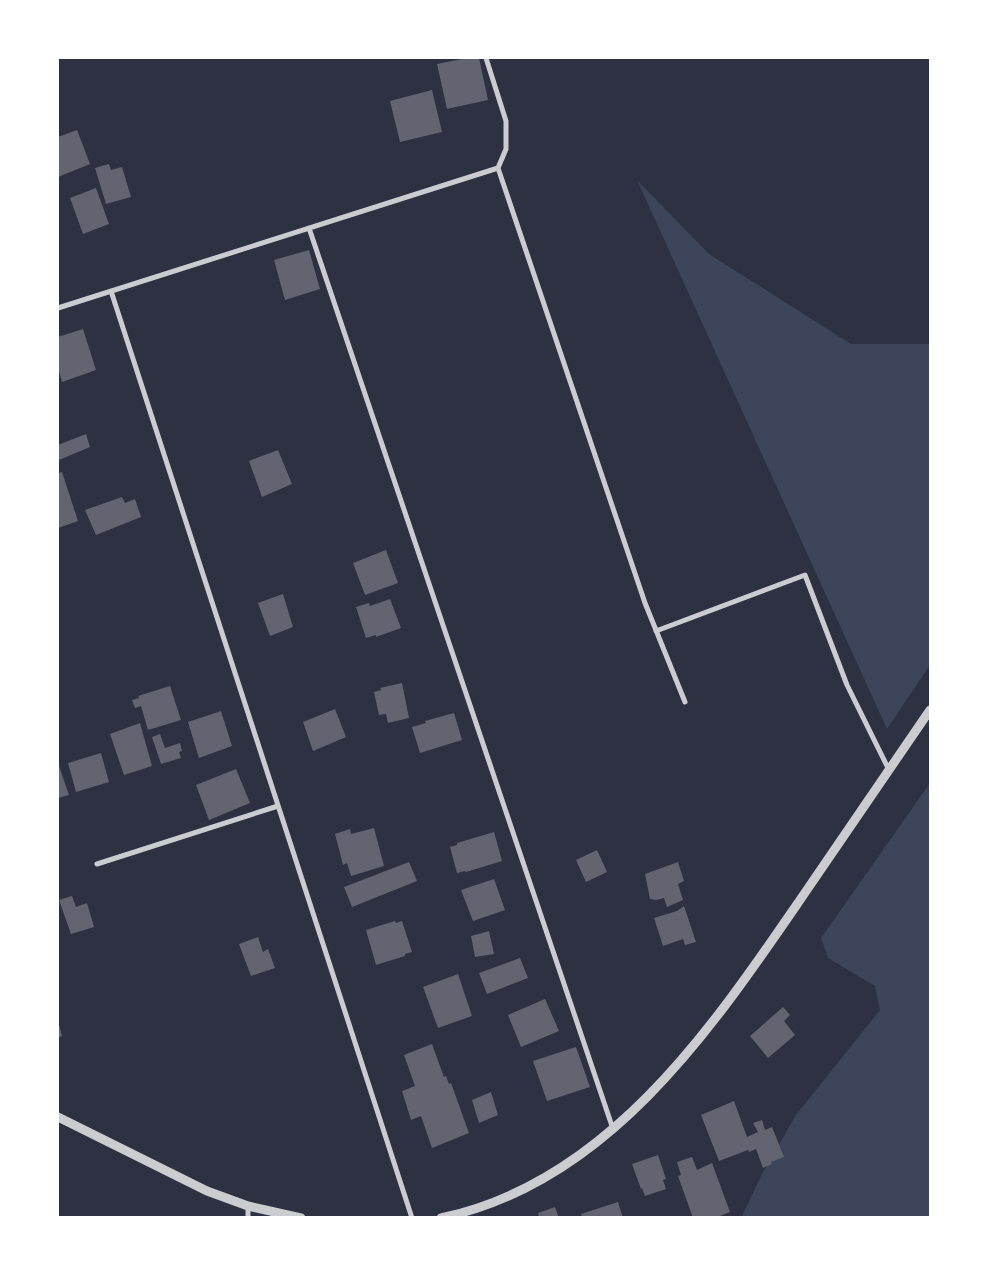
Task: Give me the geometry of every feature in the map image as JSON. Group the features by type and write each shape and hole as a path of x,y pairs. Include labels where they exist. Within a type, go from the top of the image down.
{"street":[{"path":"486,58 506,121 506,149 498,168 644,603 685,702"},
{"path":"58,308 498,168"},
{"path":"310,228 613,1129"},
{"path":"111,291 412,1218"},
{"path":"656,631 805,576 847,685 889,770"},
{"path":"441,1218 463,1213 515,1193 567,1164 613,1129 676,1066 740,987 930,710"},
{"path":"97,864 278,806"},
{"path":"58,1117 207,1192 248,1206 301,1218"},
{"path":"248,1206 248,1218"}],"shaded area":[{"path":"637,180 709,254 851,344 930,344 930,665 887,729"},
{"path":"930,783 930,1217 741,1218 762,1174 796,1115 880,1010 875,986 828,958 821,938"}],"building":[{"path":"467,58 479,58 488,100 447,109 437,64"},
{"path":"432,90 442,132 400,142 390,101"},
{"path":"77,130 90,164 58,177 58,137"},
{"path":"109,164 111,170 122,167 131,197 106,204 95,168"},
{"path":"96,188 109,224 83,234 70,198"},
{"path":"309,250 320,289 285,300 274,260"},
{"path":"83,329 96,370 62,382 58,368 58,337"},
{"path":"86,434 90,447 59,460 58,445"},
{"path":"278,450 292,484 262,497 249,461"},
{"path":"62,472 78,521 58,528 58,473"},
{"path":"122,497 125,503 135,499 141,517 96,535 85,510"},
{"path":"386,550 398,583 365,595 353,563"},
{"path":"283,594 293,627 270,636 258,603"},
{"path":"390,599 401,628 376,637 376,635 366,638 356,607 369,603 370,606"},
{"path":"402,683 409,718 388,723 386,714 379,715 374,692 381,690 380,688"},
{"path":"170,686 181,720 148,730 141,706 135,708 132,700 139,698 138,696"},
{"path":"335,709 346,737 313,751 303,722"},
{"path":"221,711 232,746 199,758 188,722"},
{"path":"454,713 462,740 420,753 412,727 426,723 425,721"},
{"path":"140,723 152,766 124,775 110,734"},
{"path":"160,734 165,748 180,743 182,751 179,752 181,758 161,764 152,737"},
{"path":"101,753 109,782 76,792 68,763"},
{"path":"58,763 69,795 58,798"},
{"path":"236,769 250,803 209,820 196,785"},
{"path":"374,828 384,866 351,876 347,863 343,865 335,834 350,829 351,834"},
{"path":"494,832 502,861 457,873 450,847 457,845 457,843"},
{"path":"597,850 607,872 586,882 576,860"},
{"path":"409,862 417,881 352,907 344,887"},
{"path":"678,862 684,881 678,884 683,900 667,907 664,898 650,899 645,874"},
{"path":"494,879 505,910 473,921 461,890"},
{"path":"72,896 76,907 87,903 94,927 71,934 59,900"},
{"path":"684,906 696,942 685,945 683,939 663,946 654,918 677,911"},
{"path":"395,921 396,923 402,921 412,952 376,965 366,930"},
{"path":"489,931 494,954 475,957 471,936"},
{"path":"258,937 263,952 268,949 275,968 251,976 239,944"},
{"path":"520,958 528,978 487,994 479,973"},
{"path":"458,974 472,1016 438,1028 423,987"},
{"path":"545,999 559,1031 521,1047 508,1015"},
{"path":"783,1007 790,1015 784,1021 795,1035 768,1058 750,1036"},
{"path":"58,1021 62,1036 58,1038"},
{"path":"432,1044 444,1077 446,1076 449,1084 451,1083 469,1133 432,1148 421,1116 411,1120 402,1091 415,1086 404,1055"},
{"path":"576,1047 590,1087 547,1101 533,1061"},
{"path":"491,1092 498,1115 479,1123 472,1100"},
{"path":"734,1101 747,1137 758,1132 753,1123 762,1120 765,1130 772,1127 784,1157 771,1162 772,1164 763,1168 756,1149 749,1152 748,1150 719,1161 701,1115"},
{"path":"658,1155 666,1179 663,1180 666,1189 645,1196 632,1164"},
{"path":"692,1157 697,1170 712,1163 730,1212 715,1218 693,1218 678,1176 681,1175 677,1162"},
{"path":"618,1202 623,1218 583,1218 581,1214"},
{"path":"555,1207 559,1218 539,1218 538,1213"}]}
